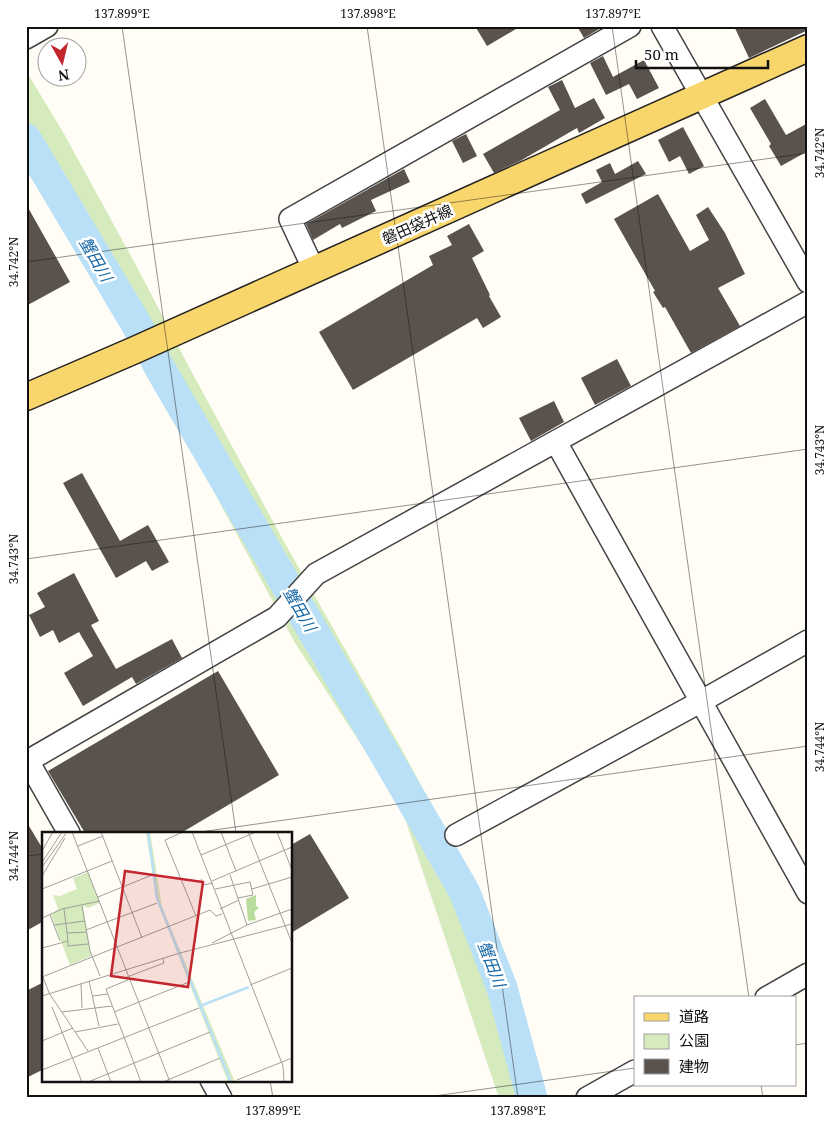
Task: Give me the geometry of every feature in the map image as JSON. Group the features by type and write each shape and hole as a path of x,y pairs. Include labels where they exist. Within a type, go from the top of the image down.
{"main road":[{"name":"磐田袋井線","path":"26,397 135,350 808,48"}],"street":[{"path":"26,38 47,26"},
{"path":"314,270 290,219 630,26"},
{"path":"662,26 808,282"},
{"path":"69,832 27,762 277,617 316,574 808,302"},
{"path":"556,442 808,893"},
{"path":"456,835 808,641"},
{"path":"770,996 808,974"},
{"path":"587,1098 634,1072"},
{"path":"212,1082 221,1098"}],"green space":[{"path":"26,71 63,132 282,538 401,748 458,854 489,917 543,1098 499,1098 400,804 295,643 96,272 26,161"}],"building":[{"path":"475,26 521,26 487,46"},
{"path":"577,26 604,26 584,38"},
{"path":"734,26 808,26 808,30 749,58"},
{"path":"603,56 613,77 644,60 659,88 637,99 629,84 606,95 590,63"},
{"path":"562,80 575,108 594,98 605,118 579,133 577,128 520,161 494,173 483,154 560,110 548,87"},
{"path":"765,99 786,135 808,123 808,151 781,166 769,146 771,144 750,108"},
{"path":"683,127 704,166 689,174 680,156 669,162 658,140"},
{"path":"466,134 477,156 463,163 452,141"},
{"path":"638,161 646,174 586,204 581,194 602,182 596,170 610,163 615,174"},
{"path":"404,169 410,182 371,200 376,211 342,228 340,224 313,240 306,224"},
{"path":"658,194 690,251 709,240 696,215 708,207 725,233 745,274 718,288 740,326 691,353 665,307 663,308 653,292 655,291 614,219"},
{"path":"26,204 70,282 26,306"},
{"path":"469,224 484,251 472,258 489,296 501,317 483,328 477,318 353,390 319,332 433,265 429,256 452,245 447,236"},
{"path":"617,359 631,386 595,405 581,378"},
{"path":"554,401 564,422 531,441 519,418"},
{"path":"82,473 120,541 148,525 169,562 152,571 146,561 116,578 63,483"},
{"path":"74,573 99,621 91,625 116,669 172,639 182,658 136,684 132,677 83,706 64,673 93,656 79,632 59,643 53,630 40,637 29,615 45,607 37,593"},
{"path":"218,671 279,775 183,832 84,832 48,771"},
{"path":"26,821 42,848 42,922 26,931"},
{"path":"310,834 349,898 292,932 292,844"},
{"path":"42,983 42,1070 26,1078 26,991"}],"waterway":[{"name":"蟹田川","path":"26,139 135,322 162,372 465,893 502,988 532,1098"}]}
